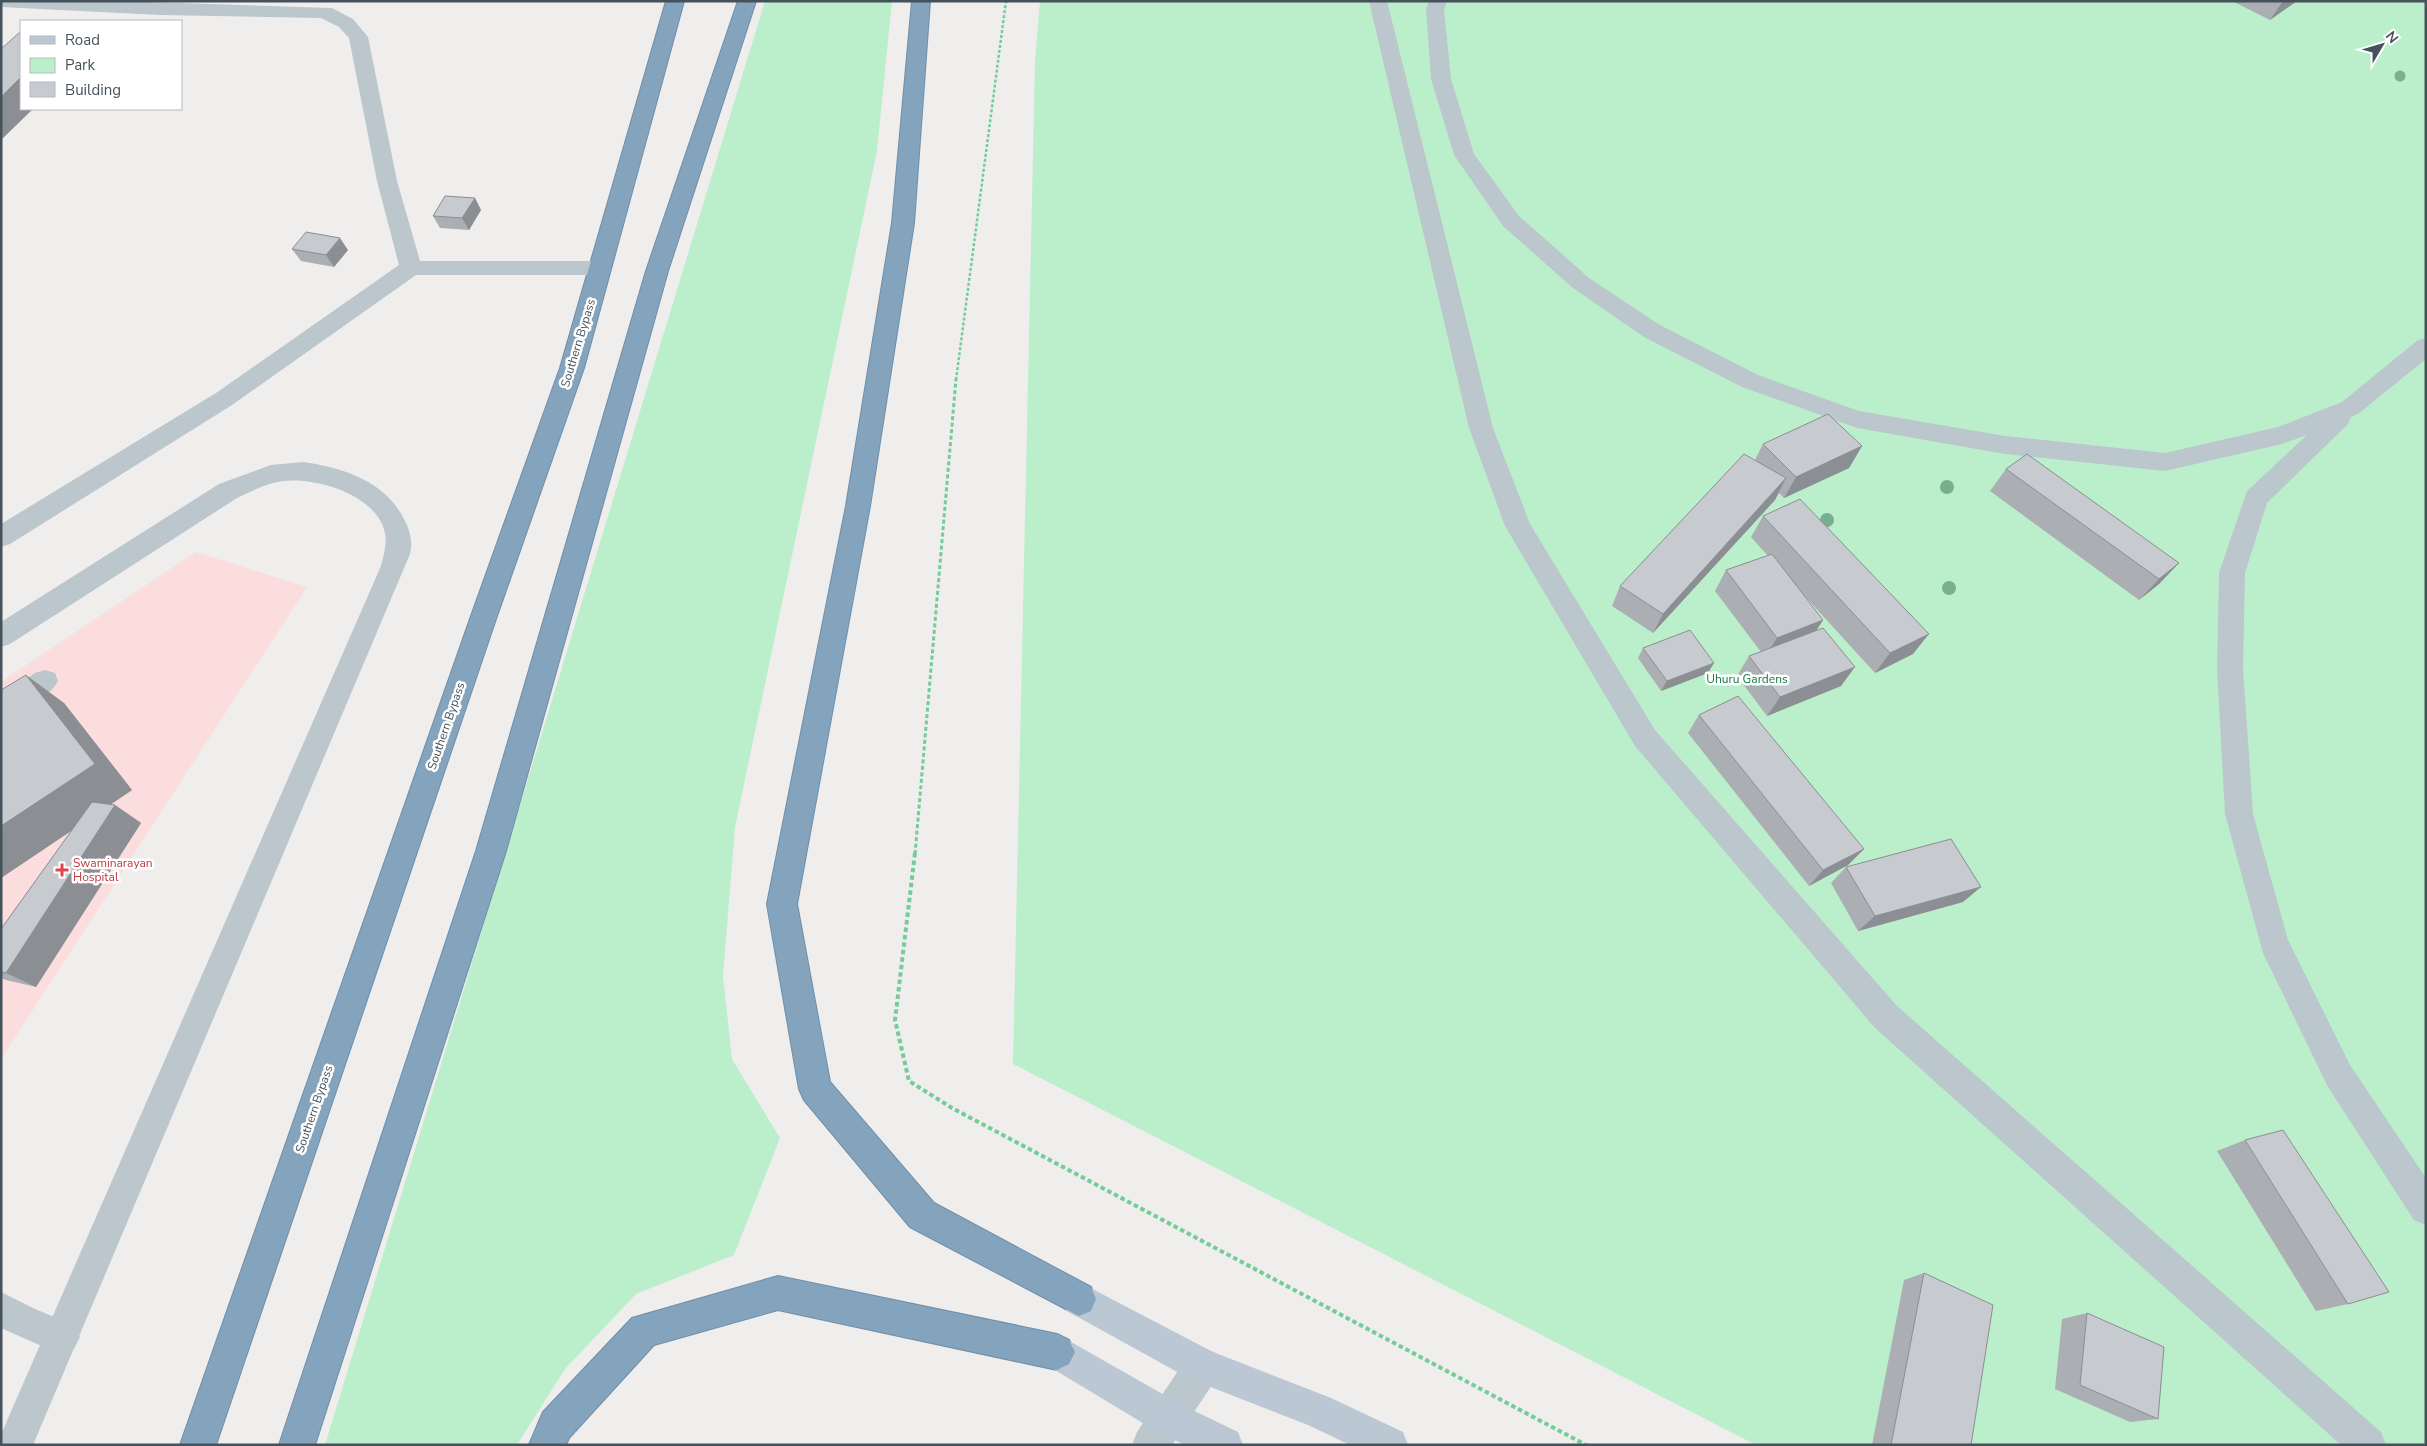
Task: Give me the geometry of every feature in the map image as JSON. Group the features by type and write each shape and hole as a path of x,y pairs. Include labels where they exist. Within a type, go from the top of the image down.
{"highway":[{"name":"Southern Bypass","path":"198,1445 484,616 572,368 675,1"},
{"path":"297,1445 491,851 657,271 747,1"},
{"path":"921,1 903,223 858,506 782,904 815,1088 922,1215 1079,1298"},
{"path":"546,1445 556,1425 644,1330 778,1293 1058,1352"}],"street":[{"path":"1,1 161,9 325,12 346,23 358,37 387,181 411,268"},
{"path":"1378,1 1481,428 1518,526 1645,738 1886,1017 2368,1445"},
{"path":"1438,1 1435,9 1441,79 1464,155 1511,221 1581,282 1652,331 1750,381 1856,419 2005,445 2164,462 2282,435 2350,408"},
{"path":"1,537 224,399 411,268 600,268"},
{"path":"2426,346 2350,408 2256,498 2232,573 2230,669 2239,814 2274,943 2339,1076 2426,1208"},
{"path":"1,636 228,491 264,475 286,471 310,471 342,478 361,488 380,502 388,511 397,528 399,548 394,566 15,1445"},
{"path":"1,711 45,681"},
{"path":"1079,1298 1203,1366 1318,1411 1390,1445"},
{"path":"1,1309 24,1322 62,1337"},
{"path":"1058,1352 1159,1431 1225,1445"},
{"path":"1159,1431 1203,1366"}],"path":[{"path":"1006,1 954,393 914,867 894,1020 908,1081 961,1113 1586,1445"}],"shaded area":[{"name":"Swaminarayan Hospital","path":"196,552 307,587 1,1059 1,682"}],"green space":[{"path":"765,1 892,1 877,151 735,827 723,976 732,1059 780,1138 734,1255 636,1294 565,1369 517,1445 325,1445"},
{"name":"Uhuru Gardens","path":"1040,1 2426,1 2426,1445 1756,1445 1013,1064 1035,62"}],"building":[{"path":"20,32 20,78 1,97 1,49"},
{"path":"445,196 475,198 462,218 433,216"},
{"path":"306,232 340,238 326,255 292,249"},
{"path":"1828,414 1862,446 1796,477 1763,444"},
{"path":"1744,454 1786,478 1663,614 1620,586"},
{"path":"2027,454 2179,563 2159,579 2006,469"},
{"path":"1800,499 1929,634 1890,653 1763,516"},
{"path":"1772,554 1823,620 1777,638 1726,570"},
{"path":"1823,628 1855,667 1780,697 1749,656"},
{"path":"1690,630 1714,663 1667,681 1643,648"},
{"path":"26,675 95,764 1,826 1,690"},
{"path":"1738,696 1864,849 1823,870 1699,715"},
{"path":"92,802 115,805 6,973 1,972 1,929"},
{"path":"1951,839 1981,887 1875,916 1846,867"},
{"path":"2283,1130 2389,1292 2348,1304 2245,1140"},
{"path":"1924,1273 1993,1305 1971,1445 1891,1445"},
{"path":"2087,1313 2164,1347 2158,1419 2080,1385"}],"place":[{"name":"Swaminarayan Hospital","path":"62,870"}]}
